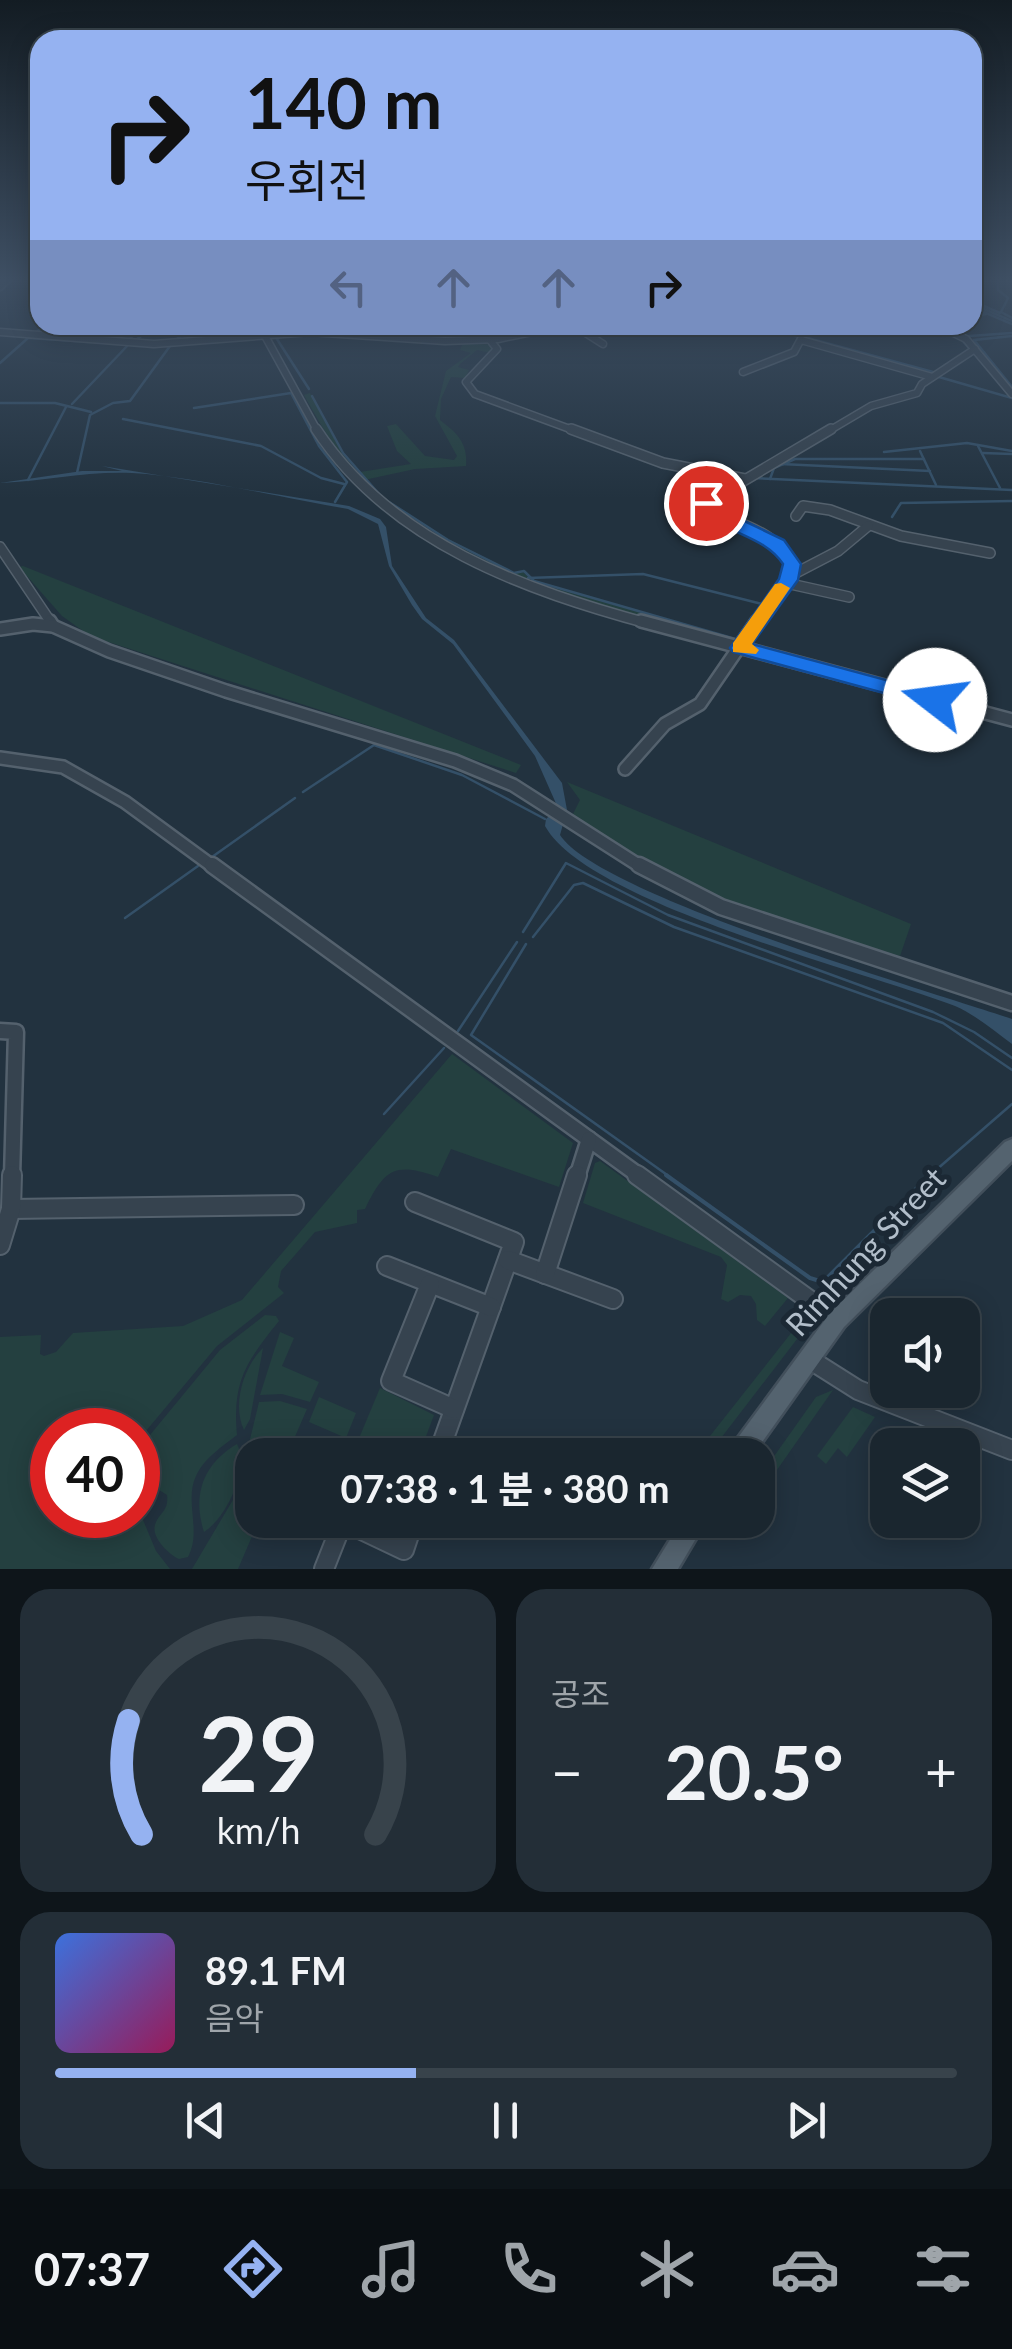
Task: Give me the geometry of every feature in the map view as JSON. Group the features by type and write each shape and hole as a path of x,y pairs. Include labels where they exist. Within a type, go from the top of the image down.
{"main road":[{"name":"Rimhung Street","path":"752,1438 837,1320 1012,1148"},
{"path":"664,1569 684,1538"}],"street":[{"path":"275,352 344,468 404,521 468,560 523,585 593,608 1012,720"},
{"path":"494,352 466,382 475,394 663,463 745,479"},
{"path":"743,372 793,352"},
{"path":"847,352 932,377"},
{"path":"788,579 790,558 778,544 706,508 711,499 872,406 918,393 932,377 971,352"},
{"path":"977,352 1012,394"},
{"path":"796,516 803,506 833,509 868,526 990,553"},
{"path":"625,770 665,724 700,704 788,579 838,551 868,526"},
{"path":"0,548 53,626"},
{"path":"788,579 849,597"},
{"path":"0,629 32,624 53,626 226,692 455,761 512,785 658,877 721,907 1012,1003"},
{"path":"0,758 63,767 88,778 837,1320"},
{"path":"0,1031 16,1032 10,1209 0,1245"},
{"path":"545,1274 590,1139"},
{"path":"415,1202 514,1242 444,1438"},
{"path":"10,1209 294,1205"},
{"path":"508,1260 612,1300"},
{"path":"386,1266 490,1307"},
{"path":"430,1284 390,1381 454,1409"},
{"path":"809,1360 858,1390 1012,1450"},
{"path":"324,1569 336,1538"},
{"path":"379,1538 404,1550 408,1538"}],"green space":[{"path":"474,352 458,367 469,370 465,378 451,377 441,399 440,420 460,439 466,466 415,469 364,480 434,533 514,573 523,572 533,582 740,641 738,645 594,606 500,572 456,551 414,525 364,483 335,448 304,395 310,393 342,453 363,479 360,472 411,464 397,451 387,426 396,424 425,456 454,460 457,456 435,416 446,371"},
{"path":"19,567 521,765 516,773 90,636 62,616"},
{"path":"567,782 911,924 900,956 730,904 660,871 572,816 580,800"},
{"path":"452,1054 573,1143 559,1187 451,1149 438,1177 411,1170 393,1172 379,1185 365,1209 357,1210 357,1223 315,1232 281,1271 278,1287 284,1293 217,1346 160,1414 160,1408 30,1408 30,1538 151,1538 170,1569 0,1569 0,1337 41,1335 40,1354 44,1356 56,1352 73,1333 183,1326 242,1300"},
{"path":"600,1161 788,1298 765,1326 757,1320 751,1296 740,1295 728,1302 721,1299 727,1265 721,1257 583,1203 595,1163"},
{"path":"810,1309 807,1326 721,1438 708,1438"},
{"path":"265,1315 276,1316 279,1321 250,1361 239,1386 237,1435 209,1458 196,1476 192,1547 188,1557 179,1559 158,1538 160,1516 167,1505 167,1495 160,1491 160,1423 220,1350"},
{"path":"280,1332 294,1338 282,1366 319,1382 310,1402 282,1394 260,1395"},
{"path":"263,1348 250,1419 244,1430 239,1398 250,1365"},
{"path":"380,1388 434,1415 425,1438 359,1438"},
{"path":"833,1390 775,1474 775,1455 816,1397"},
{"path":"319,1397 356,1413 346,1438 309,1422"},
{"path":"280,1401 307,1409 294,1438 250,1438 259,1402"},
{"path":"853,1407 875,1417 847,1457 838,1448 826,1464 817,1456"},
{"path":"235,1445 235,1489 228,1505 204,1532 200,1493 208,1471"},
{"path":"235,1496 235,1538 251,1538 238,1569 192,1569"}],"water":[{"path":"102,466 165,476 99,473 0,483 82,471 122,471"},
{"path":"239,488 349,506 380,519 386,527 392,566 426,618 454,640 562,783 567,810 560,835 587,859 698,912 1012,1019 1012,1044 955,1006 670,908 615,882 571,855 545,826 546,819 558,808 535,756 453,644 422,619 412,605 389,566 378,524 348,509"}],"waterway":[{"path":"0,363 12,352"},
{"path":"72,404 121,352"},
{"path":"77,473 90,415 113,403 130,401 165,352"},
{"path":"285,352 309,389"},
{"path":"860,352 933,372"},
{"path":"984,352 1012,387"},
{"path":"975,354 1008,394"},
{"path":"939,377 1012,398"},
{"path":"194,408 291,393 319,446 347,482 335,502"},
{"path":"312,396 343,453 379,494"},
{"path":"0,403 55,403 91,412"},
{"path":"28,480 66,407"},
{"path":"123,419 261,446 321,478 344,484"},
{"path":"884,452 967,443 1012,451"},
{"path":"978,446 1000,488"},
{"path":"920,451 924,459"},
{"path":"983,453 1012,454"},
{"path":"783,464 795,459 924,459"},
{"path":"924,459 929,471"},
{"path":"770,479 774,468 783,464"},
{"path":"783,464 929,471"},
{"path":"929,471 936,485"},
{"path":"753,478 770,479"},
{"path":"770,479 1012,490"},
{"path":"892,517 901,503 1012,501"},
{"path":"389,502 448,540 514,573 524,571 531,578"},
{"path":"531,578 643,574 762,604"},
{"path":"531,578 739,640"},
{"path":"303,792 374,745 462,775 545,819"},
{"path":"212,857 295,798"},
{"path":"523,932 566,863 668,915 933,1012 974,1032 1012,1058"},
{"path":"125,918 198,866"},
{"path":"533,937 574,885 583,883 674,927 943,1023 1012,1070"},
{"path":"458,1031 517,942"},
{"path":"526,944 471,1035 670,1177"},
{"path":"384,1114 444,1048"},
{"path":"928,1177 1012,1104"},
{"path":"666,1175 810,1278 823,1282 928,1177"}],"slow traffic":[{"path":"749,650 740,648 781,588"}],"route":[{"path":"706,503 710,511 770,538 785,550 792,564 788,580 740,648 935,700"}]}
